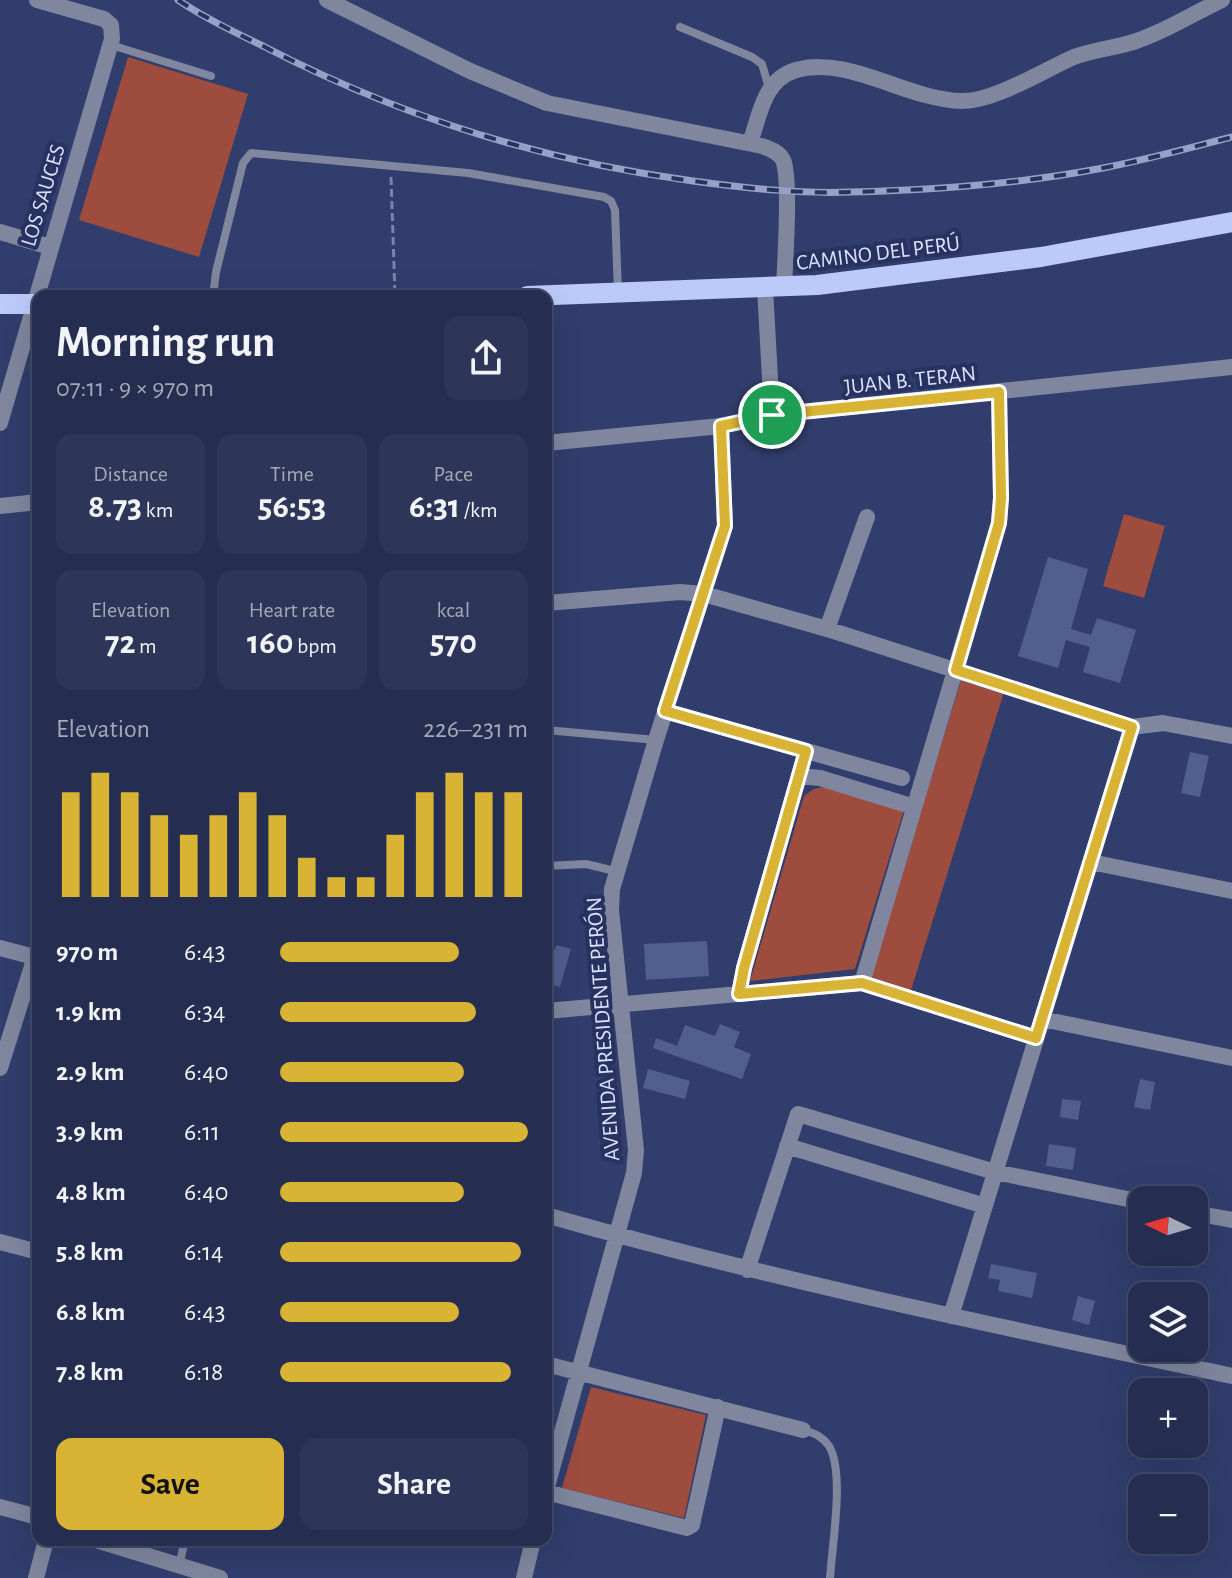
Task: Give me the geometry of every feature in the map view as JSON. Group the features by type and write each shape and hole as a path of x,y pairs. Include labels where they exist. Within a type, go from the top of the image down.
{"main road":[{"name":"CAMINO DEL PERÚ","path":"552,295 775,288 1041,257 1232,222"},
{"path":"0,304 32,304"}],"street":[{"name":"LOS SAUCES","path":"37,0 104,19 111,25 110,45 39,290"},
{"path":"327,0 470,71 547,103 750,143 774,151 783,159 786,190 775,288 772,415"},
{"path":"750,143 769,88 785,74 818,65 935,99 980,100 1079,55 1136,42 1222,0"},
{"path":"0,232 50,247"},
{"name":"LOS SAUCES","path":"0,423 32,317"},
{"name":"JUAN B. TERAN","path":"552,442 721,426 772,415 1232,367"},
{"path":"862,983 999,523 999,392"},
{"name":"AVENIDA PRESIDENTE PERÓN","path":"552,1468 634,1173 636,1150 611,910 615,871 725,526 721,426"},
{"path":"0,506 32,503"},
{"path":"827,629 867,517"},
{"path":"552,603 680,592 704,594 827,629 1132,727 1163,723 1231,733"},
{"path":"665,711 902,778"},
{"path":"951,1316 1132,727"},
{"path":"739,994 806,751"},
{"path":"799,776 820,778 914,807"},
{"path":"1091,862 1232,891"},
{"path":"0,948 32,957"},
{"path":"0,1068 32,970"},
{"path":"552,1011 862,983 1036,1038"},
{"path":"1042,1019 1232,1058"},
{"path":"747,1270 798,1114 995,1172 1128,1199"},
{"path":"787,1146 985,1206"},
{"path":"1208,1216 1232,1220"},
{"path":"552,1217 747,1270 1232,1376"},
{"path":"0,1242 32,1250"},
{"path":"552,1366 803,1430"},
{"path":"552,1493 687,1528 692,1525 718,1407"},
{"path":"0,1507 32,1515"},
{"path":"36,1578 44,1546"},
{"path":"114,1546 220,1578"},
{"path":"524,1578 532,1546"}],"lane":[{"path":"680,27 752,57 762,64 769,88"},
{"path":"110,45 211,76"},
{"path":"214,290 243,163 251,153 468,173 604,197 611,201 615,210 618,294"},
{"path":"552,731 656,740"},
{"path":"552,866 586,864 615,871"},
{"path":"803,1430 819,1435 828,1444 836,1474 830,1578"},
{"path":"179,1567 184,1546"}],"path":[{"path":"390,166 395,290"}],"shaded area":[{"path":"128,57 248,94 199,257 79,220"},
{"path":"1124,514 1165,526 1144,598 1103,586"},
{"path":"961,680 1004,692 911,990 871,977"},
{"path":"824,787 904,810 855,969 750,981 804,796"},
{"path":"591,1387 706,1415 684,1518 562,1488"}],"building":[{"path":"1048,557 1088,569 1071,629 1091,635 1097,618 1136,630 1120,683 1083,672 1090,647 1066,640 1058,668 1018,656"},
{"path":"1190,752 1209,756 1200,797 1181,793"},
{"path":"707,941 709,976 646,980 644,944"},
{"path":"556,945 571,949 560,987 552,985 552,949 555,950"},
{"path":"720,1024 740,1032 734,1047 751,1054 742,1079 653,1048 656,1038 677,1046 685,1025 715,1036"},
{"path":"648,1069 690,1081 685,1099 643,1088"},
{"path":"1140,1079 1155,1082 1150,1110 1134,1107"},
{"path":"1062,1099 1081,1101 1078,1120 1060,1117"},
{"path":"1049,1144 1076,1148 1073,1170 1046,1166"},
{"path":"991,1264 1037,1273 1032,1298 998,1291 1000,1280 988,1278"},
{"path":"1078,1296 1095,1301 1089,1325 1072,1320"}],"railway":[{"path":"178,0 314,71 419,114 527,148 637,172 713,184 830,192 977,185 1103,168 1232,137"}],"route":[{"path":"999,392 999,523 956,670 1132,727 1036,1038 862,983 739,994 806,751 665,711 725,526 721,426 772,415 999,392"}]}
